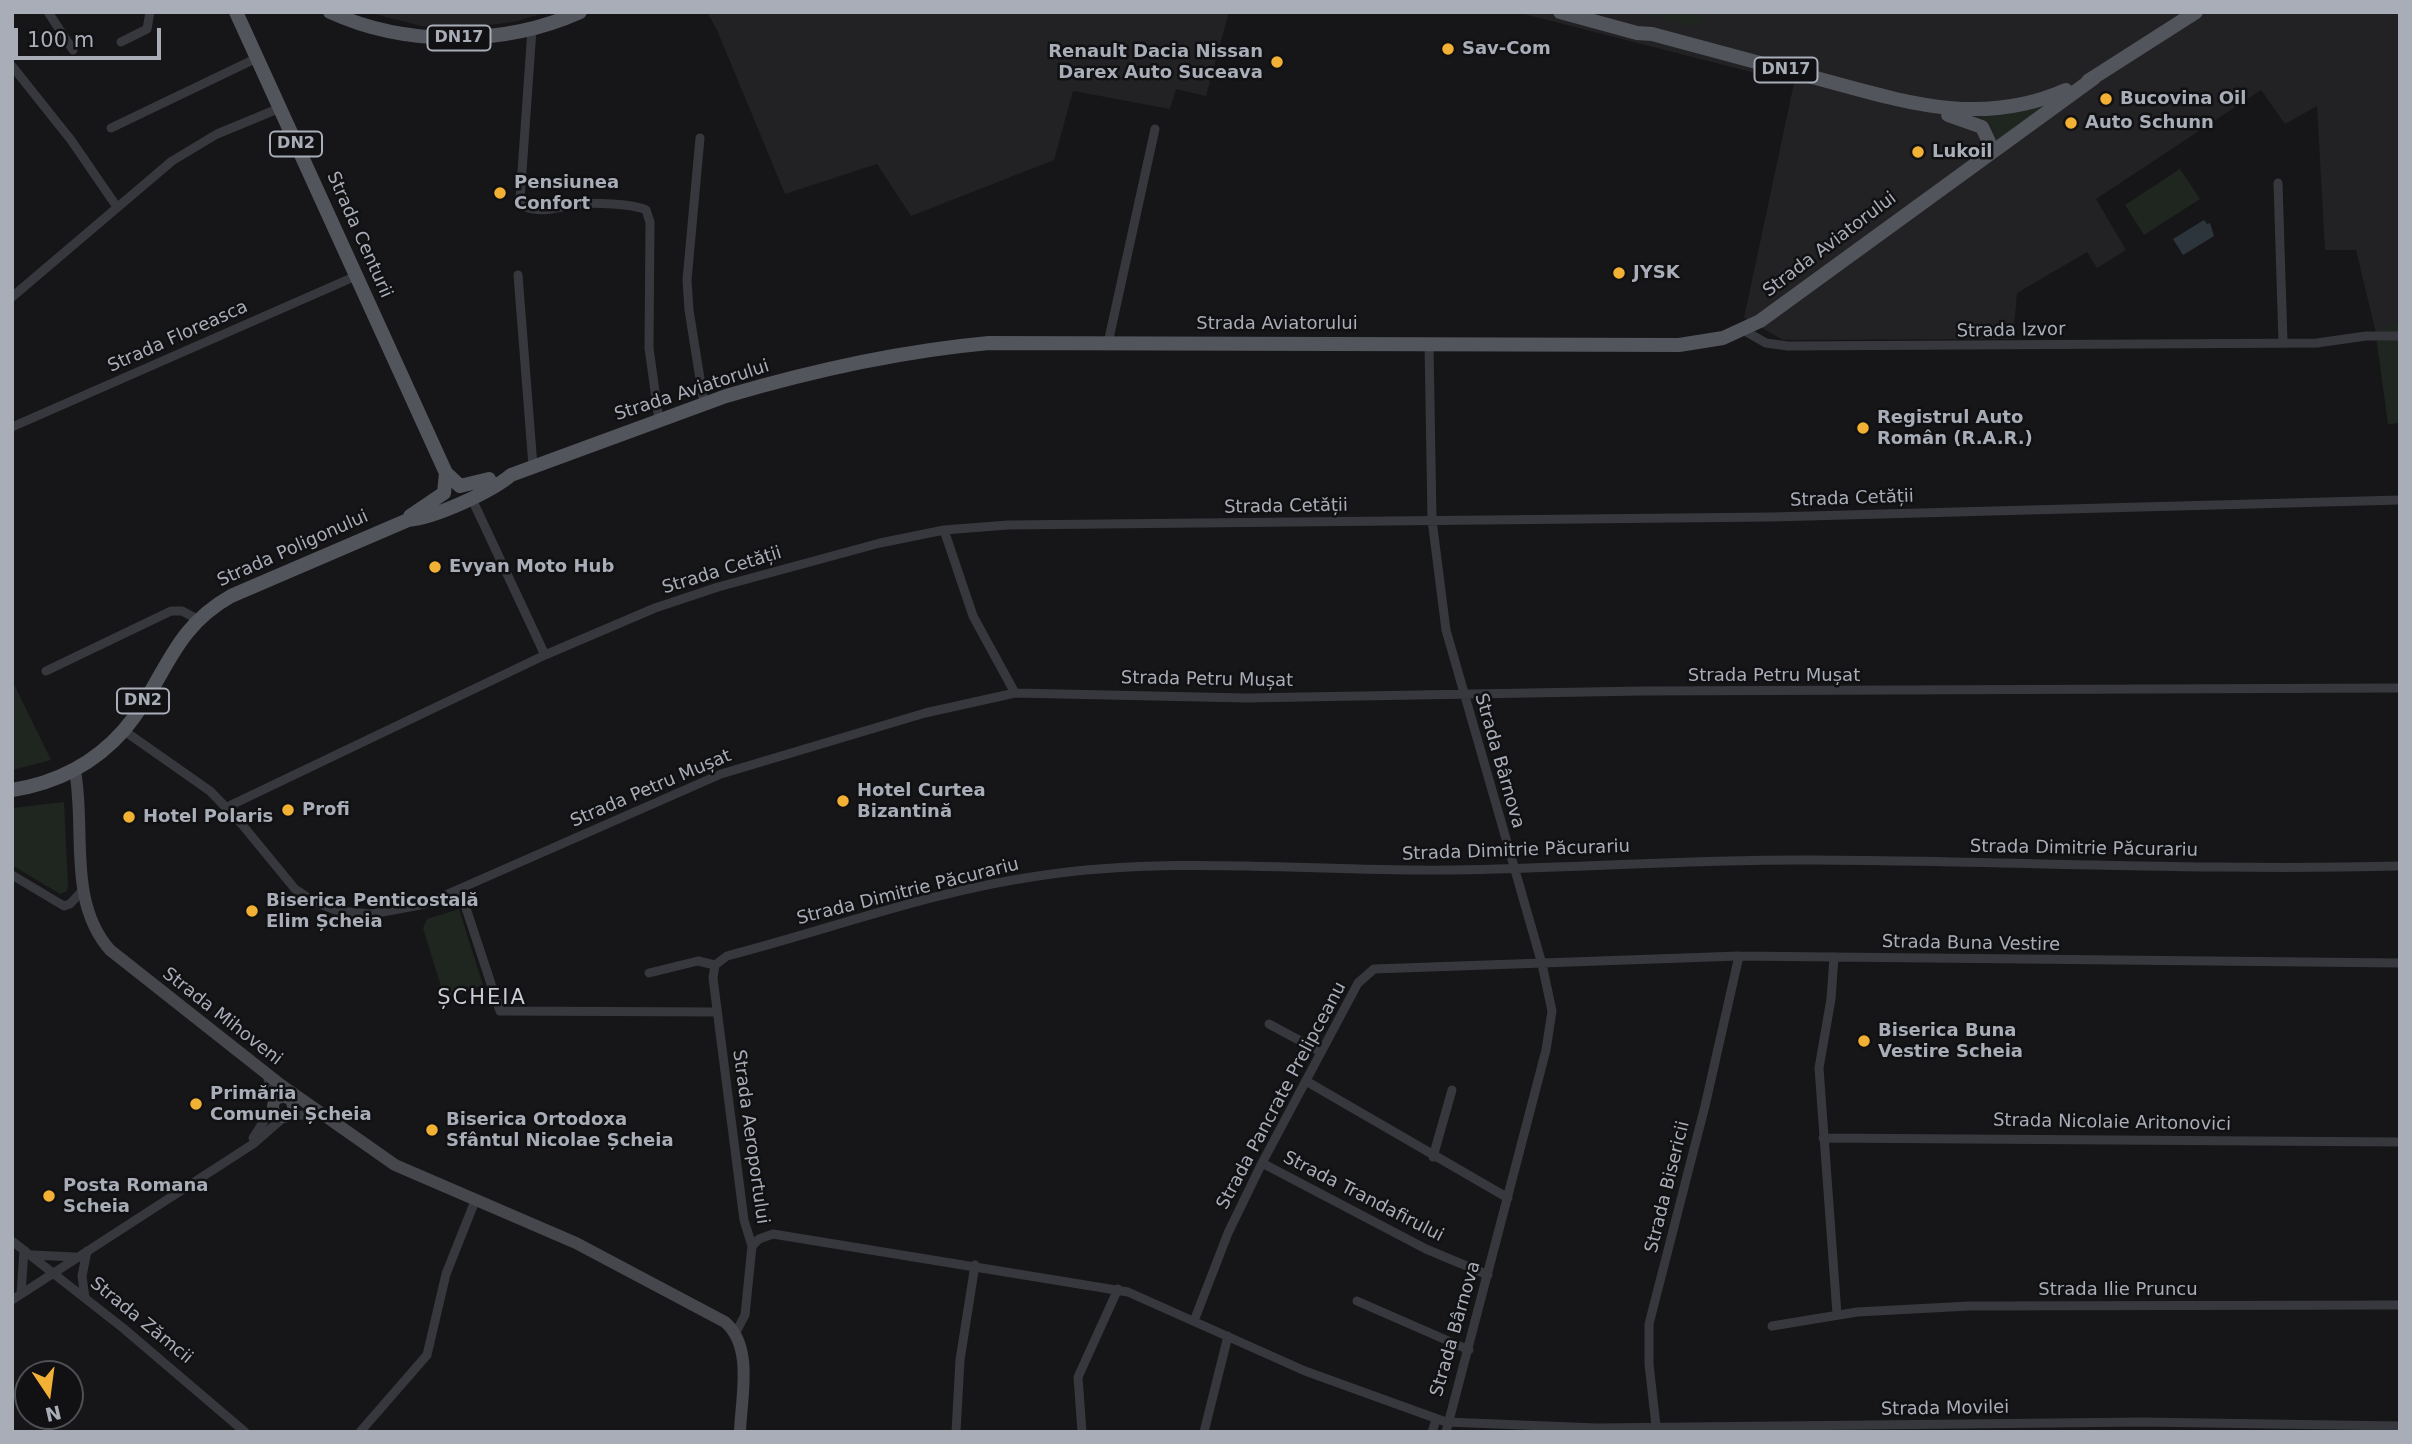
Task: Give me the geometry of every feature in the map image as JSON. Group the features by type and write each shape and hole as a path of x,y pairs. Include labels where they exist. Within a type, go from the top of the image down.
{"main road":[{"name":"Strada Centurii","path":"236,12 446,473"},
{"name":"DN17","path":"330,12 367,26 421,35 471,38 532,29 580,12"},
{"name":"DN17","path":"350,12 386,29"},
{"name":"DN17","path":"1560,12 1920,106 1983,110 2011,108 2050,97 2094,78 2196,12"},
{"name":"DN17","path":"1593,12 1636,24 1652,34"},
{"name":"Strada Aviatorului","path":"408,520 420,519 471,497 533,466 704,404 760,386 938,348 1018,342 1679,345 1723,338 1743,330 1788,301 2094,78"},
{"path":"1920,106 1982,127 1989,142 1984,157"},
{"path":"446,473 455,483 466,487 499,475 511,475"},
{"name":"DN2","path":"408,520 413,512 444,494 446,473"},
{"name":"Strada Poligonului","path":"75,771 124,730 167,659 197,619 218,603 247,588 408,520"},
{"name":"DN2","path":"12,790 47,783 75,771"},
{"name":"Strada Mihoveni","path":"75,771 83,890 89,917 110,950 267,1074 283,1100 320,1114 395,1165 615,1262 717,1316 736,1332"},
{"path":"283,1100 293,1109 286,1117 275,1114 283,1100"},
{"path":"736,1332 743,1361 740,1432"}],"street":[{"path":"48,12 73,50"},
{"path":"121,42 148,29 150,12"},
{"path":"532,29 520,200 523,206 530,209 558,211 579,204 646,209 650,222 649,348 659,419"},
{"path":"111,128 257,58"},
{"path":"12,66 71,140 117,207"},
{"path":"12,296 184,152 217,134 280,107"},
{"path":"1108,343 1154,129"},
{"path":"700,138 687,280 704,404"},
{"path":"2278,183 2283,342"},
{"path":"518,275 533,466"},
{"name":"Strada Floreasca","path":"12,427 356,276"},
{"name":"Strada Izvor","path":"1743,330 1766,342 1788,346 2333,342 2366,336 2400,336"},
{"name":"Strada Bârnova","path":"1429,343 1432,520 1446,630 1542,964 1552,1026 1469,1350 1446,1427"},
{"path":"471,497 545,655"},
{"name":"Strada Cetății","path":"227,807 545,655 655,608 718,587 880,543 944,530 1008,525 1771,517 2400,500"},
{"path":"944,530 973,616 1015,693"},
{"path":"46,671 171,611 182,611 197,619"},
{"name":"Strada Petru Mușat","path":"124,730 210,791 227,807 295,889 314,902 338,911 372,914 425,904 460,890 663,797 721,774 925,713 1015,693 1247,698 1464,693 2400,688"},
{"name":"Strada Dimitrie Păcurariu","path":"649,973 698,961 715,965 727,956 887,911 1041,875 1196,867 1389,870 1803,860 2298,869 2400,866"},
{"path":"12,875 64,906 70,904 83,890"},
{"path":"460,890 499,1011 717,1012"},
{"name":"Strada Buna Vestire","path":"1542,964 1739,956 2400,963"},
{"name":"Strada Bisericii","path":"1656,1426 1649,1364 1649,1324 1705,1106 1739,956"},
{"path":"1834,957 1831,999 1819,1058 1837,1314"},
{"name":"Strada Pancrate Prelipceanu","path":"1194,1321 1228,1233 1262,1163 1358,983 1374,969 1542,964"},
{"name":"Strada Aeroportului","path":"715,965 713,978 744,1220 752,1246"},
{"path":"1269,1024 1321,1052"},
{"path":"245,1147 283,1100 267,1074"},
{"path":"1306,1081 1433,1157 1508,1198"},
{"path":"1433,1157 1452,1090"},
{"path":"17,1297 245,1147 286,1117 320,1114"},
{"name":"Strada Nicolaie Aritonovici","path":"1823,1138 2400,1142"},
{"name":"Strada Trandafirului","path":"1262,1163 1426,1249 1488,1275"},
{"path":"360,1432 427,1355 446,1274 475,1201"},
{"name":"Strada Aeroportului","path":"752,1246 759,1238 773,1234 1118,1289 1305,1371 1436,1420 1446,1427 1488,1428"},
{"name":"Strada Zămcii","path":"12,1241 85,1298 245,1432"},
{"path":"736,1332 746,1315 752,1246"},
{"path":"85,1298 82,1276 88,1251"},
{"path":"17,1297 26,1252 57,1258 77,1257"},
{"path":"956,1432 960,1360 975,1265"},
{"path":"1082,1432 1078,1377 1118,1289"},
{"path":"1357,1301 1469,1350"},
{"name":"Strada Ilie Pruncu","path":"1772,1326 1837,1314 1969,1306 2400,1305"},
{"path":"1203,1432 1228,1336"},
{"path":"1432,1432 1436,1420"},
{"name":"Strada Movilei","path":"1488,1428 1802,1428 2143,1422 2400,1426"},
{"path":"1597,1428 1609,1432"}],"shaded area":[{"path":"367,12 548,12 514,22 464,28 421,26"},
{"path":"707,12 1229,12 1206,96 1176,89 1170,109 1073,91 1054,160 911,216 877,164 785,194 717,30"},
{"path":"1516,12 2400,12 2400,320 2385,329 2375,329 2356,250 2325,250 2317,106 2285,124 2261,90 2096,199 2126,250 2097,268 2087,252 2017,293 2013,339 1783,340 1744,318 1794,83"},
{"path":"1637,12 1704,12 1700,28"},
{"path":"2049,102 1995,145 1996,132 1988,122 1977,115"},
{"path":"2180,169 2200,199 2144,235 2125,205"},
{"path":"2204,220 2207,224 2210,223 2214,236 2183,255 2173,239"},
{"path":"2400,320 2400,423 2388,424 2375,329 2385,329"},
{"path":"12,680 51,760 12,770"},
{"path":"64,802 68,886 67,891 60,894 12,865 12,808"},
{"path":"459,909 483,985 452,997 442,990 423,928 427,919"}],"place":[{"name":"Sav-Com","path":"1448,49"},
{"name":"Renault Dacia Nissan Darex Auto Suceava","path":"1277,62"},
{"name":"Bucovina Oil","path":"2106,99"},
{"name":"Auto Schunn","path":"2071,123"},
{"name":"Lukoil","path":"1918,152"},
{"name":"Pensiunea Confort","path":"500,193"},
{"name":"JYSK","path":"1619,273"},
{"name":"Registrul Auto Român (R.A.R.)","path":"1863,428"},
{"name":"Evyan Moto Hub","path":"435,567"},
{"name":"Hotel Curtea Bizantină","path":"843,801"},
{"name":"Profi","path":"288,810"},
{"name":"Hotel Polaris","path":"129,817"},
{"name":"Biserica Penticostală Elim Șcheia","path":"252,911"},
{"name":"Biserica Buna Vestire Scheia","path":"1864,1041"},
{"name":"Primăria Comunei Șcheia","path":"196,1104"},
{"name":"Biserica Ortodoxa Sfântul Nicolae Șcheia","path":"432,1130"},
{"name":"Posta Romana Scheia","path":"49,1196"}],"district":[{"name":"ȘCHEIA","path":"482,999"}]}
